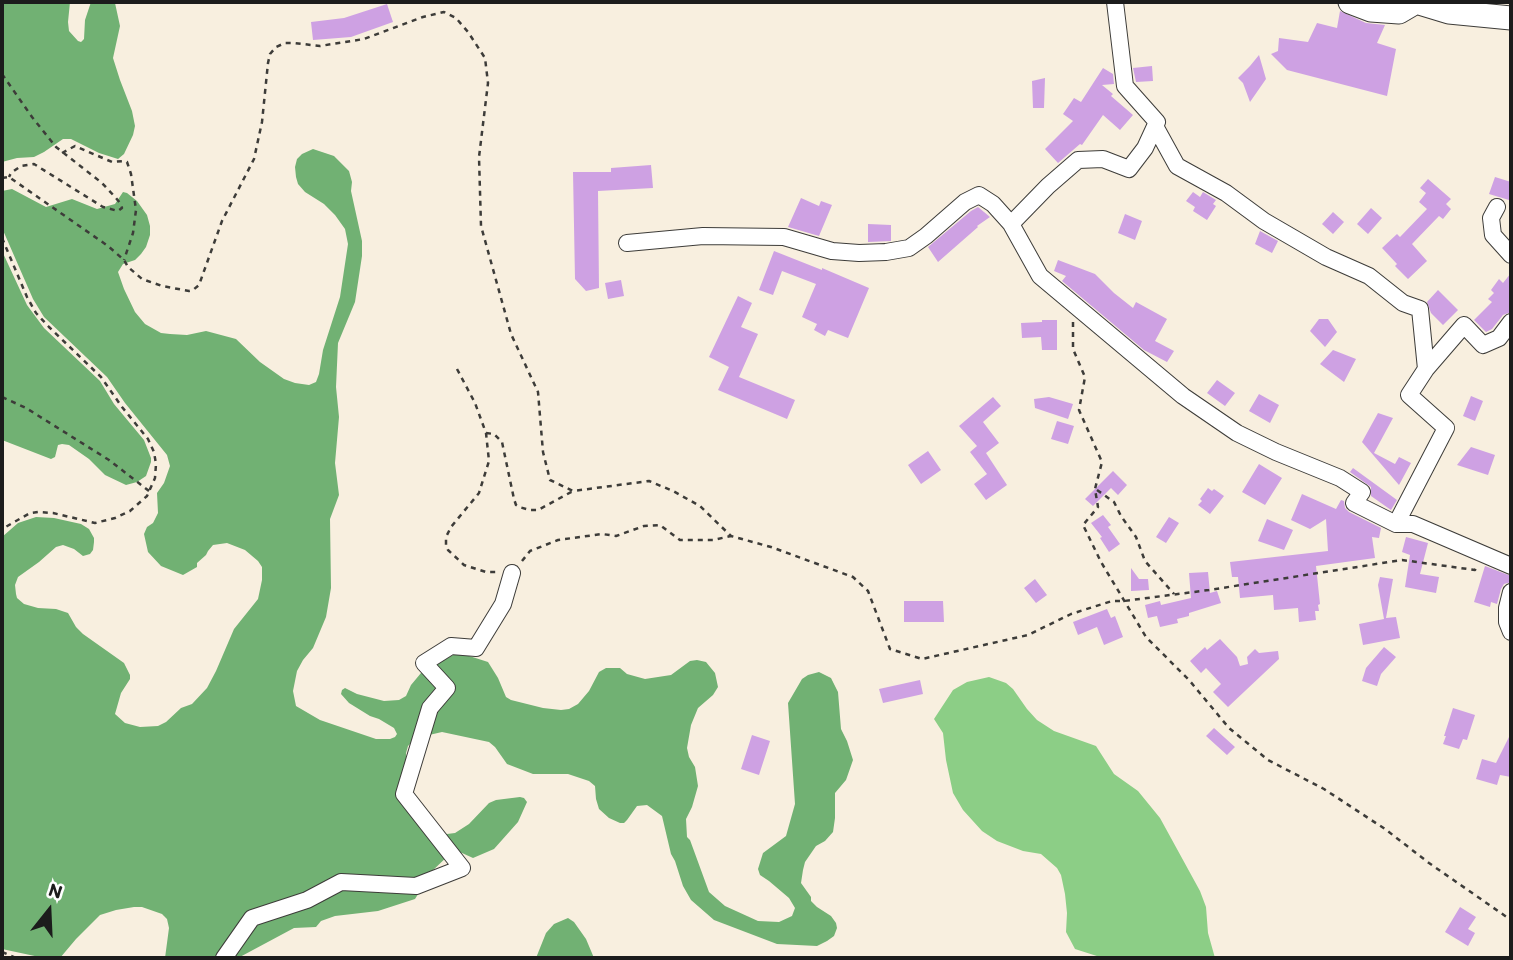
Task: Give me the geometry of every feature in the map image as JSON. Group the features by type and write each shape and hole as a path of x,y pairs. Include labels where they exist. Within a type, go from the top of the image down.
{"main road":[{"path":"1350,2 1371,10 1399,12 1416,2 1449,12 1511,18"}],"street":[{"path":"1011,224 1078,160 1103,159 1129,169 1145,148 1157,122 1125,86 1115,2"},
{"path":"1155,126 1177,166 1226,193 1264,221 1326,257 1368,276 1403,303 1420,309 1426,369"},
{"path":"627,243 703,236 784,237 832,251 886,252 909,248 965,202 979,195 993,204 1011,224 1040,276 1183,396 1237,433 1340,478 1362,492 1354,503 1396,524 1413,524 1511,566"},
{"path":"1497,207 1491,218 1493,235 1511,255"},
{"path":"1396,524 1446,428 1409,396 1426,369 1464,325 1483,345 1499,338 1511,322"},
{"path":"224,958 252,918 307,900 341,882 416,886 462,868 404,794 430,708 447,688 424,663 451,646 476,648 503,604 512,573"},
{"path":"1511,592 1507,608 1507,622 1511,632"}],"path":[{"path":"2,178 9,177 108,246 124,260 134,274 149,282 189,291 199,285 222,221 254,159 262,122 268,63 270,54 276,47 285,43 320,46 364,39 444,12 456,18 485,58 488,83 479,156 481,226 511,334 538,392 543,452 550,480 573,491"},
{"path":"2,74 32,117 62,153 102,183 120,203 121,209 118,211 103,207 34,164 21,166 9,177"},
{"path":"62,153 75,146 112,162 127,162 136,210 133,233 124,260"},
{"path":"2,238 36,313 101,377 152,445 156,464 150,492 130,511 115,519 94,523 38,512 30,513 2,529"},
{"path":"1073,305 1073,349 1085,377 1079,410 1102,462 1095,489 1098,507 1083,525 1101,562 1146,637 1229,728 1268,760 1324,789 1385,829 1511,920"},
{"path":"457,369 475,403 486,433 489,461 479,493 446,537 448,551 464,565 486,572 512,573 530,551 558,540 602,534 616,536 644,526 660,525 680,540 731,537 771,547 853,577 868,591 890,649 922,659 1028,635 1071,614 1112,601 1402,560 1475,570 1482,554"},
{"path":"2,397 26,408 109,460 150,492"},
{"path":"486,433 494,434 502,442 514,499 519,507 538,510 573,491 649,481 700,506 731,537"},
{"path":"1095,489 1114,502 1136,537 1145,561 1174,594"},
{"path":"2,952 16,958"}],"green space":[{"path":"2,2 70,2 69,31 81,42 84,39 85,20 91,2 115,3 120,26 113,58 135,126 124,154 118,159 71,139 63,139 34,157 2,162"},
{"path":"313,149 334,156 349,171 362,241 362,256 355,302 338,343 336,387 339,417 335,463 339,495 330,519 331,588 326,617 313,648 297,671 293,691 296,706 320,720 376,739 390,739 397,734 394,728 349,703 341,694 342,690 345,688 384,701 399,700 406,696 421,673 455,654 463,654 488,662 506,697 511,700 561,710 578,704 599,672 606,668 620,668 627,674 645,679 671,675 690,661 706,662 715,673 718,687 698,708 691,725 687,748 695,767 698,786 686,819 687,837 709,892 725,906 758,921 779,922 792,916 795,908 789,898 760,875 758,869 763,853 786,836 795,804 788,703 802,679 819,672 831,678 838,692 841,729 853,760 846,780 835,793 833,832 816,846 805,862 801,883 811,901 836,923 834,936 827,941 817,946 777,944 714,920 691,900 671,854 662,816 647,805 637,806 624,823 620,823 599,809 595,786 589,781 568,774 533,774 507,764 489,742 442,732 416,738 408,746 406,753 410,809 421,826 447,834 455,833 469,824 489,803 520,797 527,802 518,822 494,849 473,858 454,851 430,873 415,899 378,911 335,916 321,921 316,927 294,928 238,958 165,958 169,928 167,919 162,914 142,907 100,915 60,958 44,958 2,949 2,537 18,523 36,517 81,524 89,529 94,538 90,554 83,556 63,545 56,547 18,577 15,585 17,598 24,604 68,613 83,634 124,663 130,679 121,693 115,714 125,723 140,727 158,726 166,722 181,708 192,704 207,688 234,629 258,599 262,567 245,550 227,543 213,545 197,563 197,567 183,575 161,566 148,552 144,534 158,513 157,493 170,466 167,455 107,377 44,317 33,299 2,228 2,191 12,189 46,207 72,199 97,209 115,204 123,192 127,193 147,215 150,235 141,254 135,260 123,264 118,272 135,312 145,324 161,333 187,335 206,331 236,339 260,362 284,379 309,385 316,382 319,374 323,350 340,297 348,244 345,229 335,215 298,184 295,167 297,159"},
{"path":"2,251 27,305 44,328 100,381 114,404 144,440 151,462 146,476 137,482 126,485 105,475 69,445 58,445 55,457 51,459 2,440"},
{"path":"989,677 1006,683 1037,720 1054,731 1096,746 1114,774 1138,791 1160,818 1200,891 1206,907 1208,933 1215,958 1111,958 1075,949 1066,932 1065,894 1057,868 1041,854 1023,851 997,841 982,831 963,810 953,793 943,733 934,719 953,690 967,682"},
{"path":"568,918 586,939 594,958 536,958 546,933 554,924"}],"building":[{"path":"387,4 393,22 351,37 313,40 311,22 344,18"},
{"path":"1340,11 1366,23 1385,25 1377,43 1396,49 1387,96 1287,70 1271,54 1278,51 1279,38 1308,42 1317,23 1337,28"},
{"path":"1259,55 1266,79 1250,102 1243,83 1238,78"},
{"path":"1152,66 1153,81 1136,82 1133,68"},
{"path":"1103,68 1113,74 1114,84 1102,85 1133,115 1120,130 1103,115 1082,145 1058,163 1045,149 1073,121 1063,114 1074,98 1081,102"},
{"path":"1045,78 1044,108 1033,108 1032,81"},
{"path":"651,165 653,188 598,191 599,288 586,291 575,279 573,172 611,172 611,168"},
{"path":"1495,177 1511,182 1509,200 1489,194"},
{"path":"1428,179 1451,199 1446,204 1451,209 1443,219 1439,216 1412,244 1427,261 1408,279 1382,248 1397,234 1400,237 1427,209 1419,202 1426,193 1420,188"},
{"path":"1193,192 1200,197 1203,192 1216,200 1213,204 1216,206 1207,220 1193,211 1195,207 1186,201"},
{"path":"801,198 819,206 821,201 832,205 819,236 788,227"},
{"path":"978,207 990,217 938,262 928,247"},
{"path":"1371,208 1382,218 1368,234 1357,224"},
{"path":"1333,212 1344,222 1333,234 1322,224"},
{"path":"1125,214 1142,221 1135,240 1118,233"},
{"path":"868,224 891,225 891,241 868,242"},
{"path":"1260,231 1278,241 1272,253 1255,244"},
{"path":"774,251 869,288 848,338 828,330 825,336 814,330 817,324 802,317 816,284 782,271 773,295 759,290"},
{"path":"1058,260 1095,274 1133,308 1136,302 1167,319 1155,341 1174,351 1167,362 1144,350 1062,281 1066,276 1054,271"},
{"path":"1511,273 1511,312 1503,315 1492,329 1486,332 1474,320 1492,302 1488,299 1494,293 1491,290 1499,279 1503,283"},
{"path":"621,280 624,296 608,299 605,283"},
{"path":"1438,290 1458,310 1443,325 1431,313 1427,302"},
{"path":"738,296 752,303 741,327 758,334 739,377 795,400 787,419 718,390 729,367 709,357"},
{"path":"1319,319 1328,319 1337,332 1325,347 1310,331"},
{"path":"1057,320 1057,350 1042,350 1041,337 1022,338 1021,323"},
{"path":"1333,350 1356,359 1344,382 1320,364"},
{"path":"1217,380 1235,393 1225,406 1207,393"},
{"path":"1259,394 1279,405 1270,423 1249,411"},
{"path":"1471,396 1483,401 1475,421 1463,416"},
{"path":"993,397 1001,406 983,422 999,443 986,453 1007,485 986,500 974,484 987,474 970,452 977,446 959,426"},
{"path":"1049,397 1073,404 1068,419 1035,408 1034,399"},
{"path":"1378,413 1393,418 1374,453 1395,464 1399,457 1411,463 1399,485 1362,442"},
{"path":"1057,421 1074,426 1068,444 1051,439"},
{"path":"1471,447 1495,455 1488,475 1457,465"},
{"path":"928,451 941,470 921,484 908,465"},
{"path":"1259,464 1282,478 1265,505 1242,492"},
{"path":"1353,468 1397,500 1391,510 1371,496 1371,487 1350,472"},
{"path":"1113,471 1127,485 1118,495 1111,488 1093,506 1085,499"},
{"path":"1208,488 1224,496 1210,514 1198,505"},
{"path":"1302,494 1336,509 1341,500 1344,501 1349,512 1381,528 1379,538 1372,537 1375,558 1316,566 1319,611 1315,611 1316,620 1299,622 1298,608 1274,610 1273,595 1240,598 1238,577 1232,577 1230,562 1328,551 1326,519 1310,529 1291,520"},
{"path":"1103,515 1120,544 1109,552 1091,523"},
{"path":"1169,517 1179,523 1166,543 1156,537"},
{"path":"1267,519 1293,530 1284,550 1258,541"},
{"path":"1406,537 1428,543 1420,574 1439,577 1436,593 1405,587 1410,555 1402,552"},
{"path":"1485,566 1511,576 1511,582 1504,584 1501,589 1497,604 1491,602 1490,607 1474,602"},
{"path":"1131,568 1139,579 1148,579 1149,590 1131,591"},
{"path":"1208,572 1210,593 1217,591 1221,603 1189,613 1189,616 1177,619 1178,623 1160,627 1157,616 1148,618 1145,605 1160,601 1161,605 1191,598 1189,573"},
{"path":"1380,577 1393,579 1386,618 1396,617 1400,638 1363,645 1359,624 1384,619 1378,585"},
{"path":"1035,579 1047,595 1036,603 1024,588"},
{"path":"904,601 943,601 944,622 904,622"},
{"path":"1107,609 1111,618 1115,616 1123,637 1104,645 1097,627 1078,635 1073,622"},
{"path":"1220,639 1237,657 1240,666 1248,664 1247,657 1255,649 1259,653 1278,651 1279,659 1228,707 1213,692 1221,684 1206,668 1201,673 1190,661 1205,647 1207,650"},
{"path":"1384,647 1396,657 1381,674 1377,686 1362,681 1366,668"},
{"path":"920,680 923,694 883,703 879,689"},
{"path":"1453,708 1475,715 1467,740 1463,739 1459,749 1443,744"},
{"path":"1214,728 1235,747 1227,755 1206,736"},
{"path":"1511,733 1511,777 1500,775 1497,785 1476,779 1482,759 1496,763"},
{"path":"752,735 770,741 759,775 741,769"},
{"path":"1460,907 1476,917 1468,929 1475,933 1468,946 1445,932"}]}
